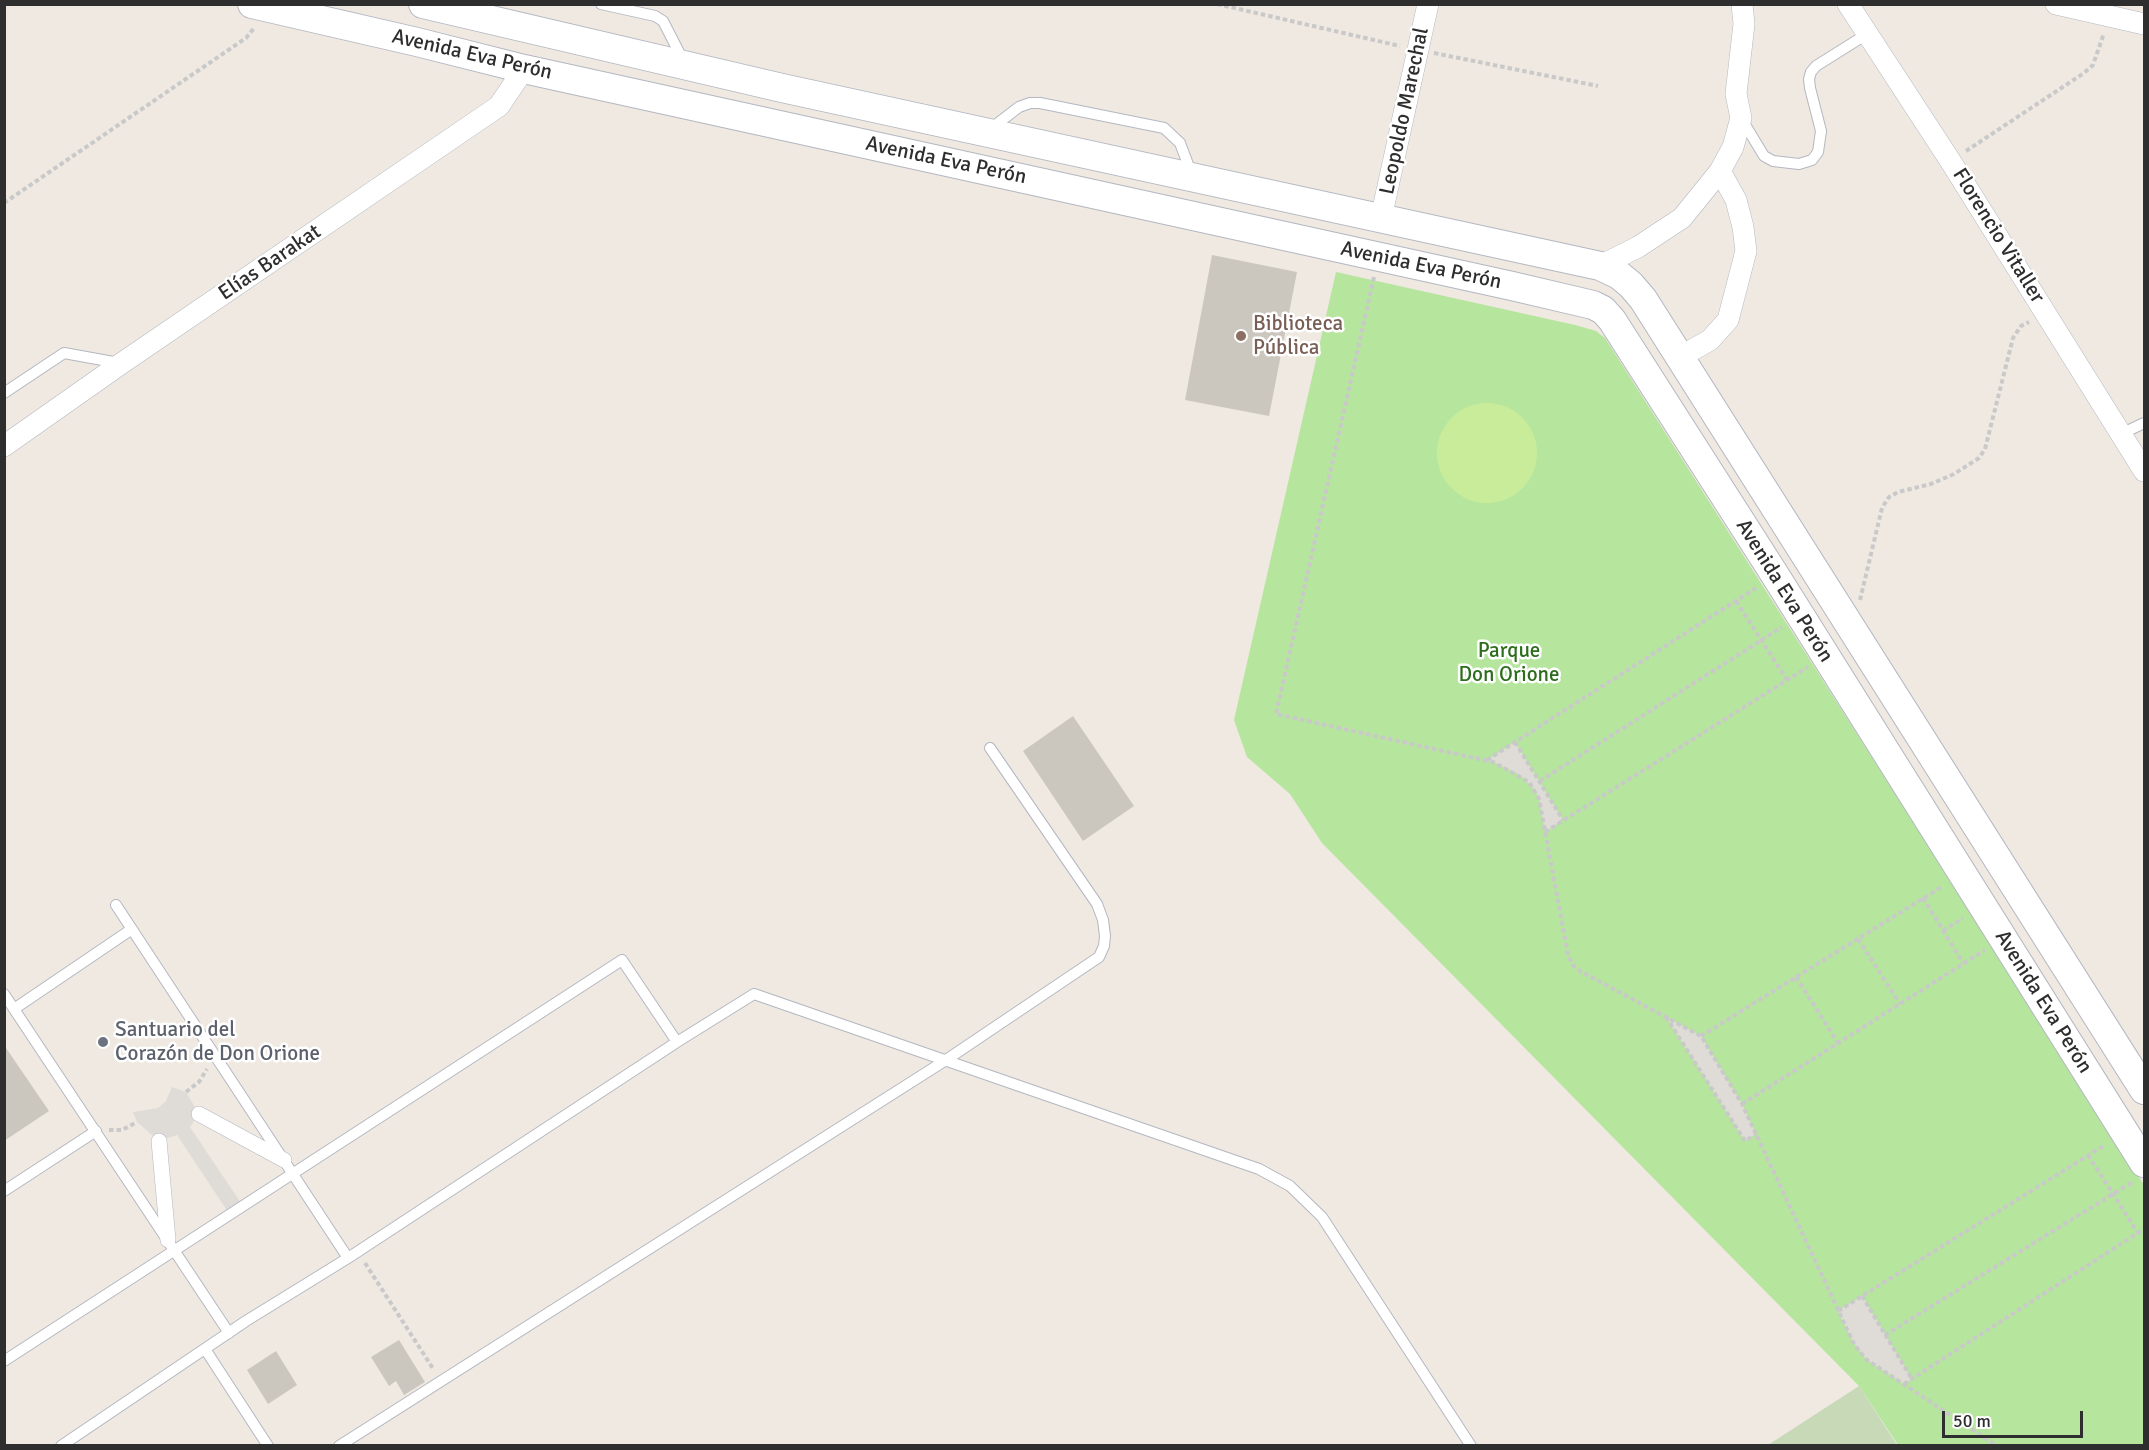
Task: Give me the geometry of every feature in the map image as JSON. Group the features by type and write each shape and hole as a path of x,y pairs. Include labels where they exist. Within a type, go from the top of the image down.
{"main road":[{"name":"Avenida Eva Perón","path":"422,4 486,15 782,88 1600,266 1619,275 1643,299 2145,1090"},
{"path":"417,42 422,4"},
{"name":"Avenida Eva Perón","path":"256,5 524,69 1593,304 1608,315 1775,575 2125,1132 2142,1170"},
{"path":"776,124 782,88"},
{"path":"1184,214 1192,178"},
{"path":"1512,286 1519,249"},
{"path":"2094,1082 2125,1060"}],"street":[{"name":"Leopoldo Marechal","path":"1382,218 1428,4"},
{"path":"1600,266 1638,247 1682,218 1720,171 1733,147 1741,118 1736,94 1743,38 1742,4"},
{"name":"Florencio Vitaller","path":"1848,4 2046,311 2145,471"},
{"path":"2056,4 2145,24"},
{"name":"Elías Barakat","path":"4,446 499,106 524,69"},
{"path":"1680,357 1710,340 1728,320 1746,251 1736,200 1720,171"},
{"path":"199,1114 284,1160"},
{"path":"159,1141 172,1245"}],"lane":[{"path":"601,4 655,16 663,21 686,66"},
{"path":"1741,118 1764,156 1773,161 1799,164 1812,160 1818,152 1821,131 1810,88 1811,72 1816,66 1867,34"},
{"path":"986,133 999,120 1030,103 1040,103 1164,128 1180,143 1192,178"},
{"path":"4,393 64,353 122,363"},
{"path":"2121,434 2145,423"},
{"path":"339,1446 946,1060 1099,957 1104,946 1103,921 1097,904 990,748"},
{"path":"116,905 293,1174 353,1255"},
{"path":"15,1009 132,929"},
{"path":"4,1361 172,1245 293,1174 622,960 677,1042"},
{"path":"4,994 229,1333"},
{"path":"62,1446 229,1333 754,994 1259,1169 1290,1186 1322,1217 1471,1446"},
{"path":"4,1191 96,1131"},
{"path":"205,1349 268,1446"}],"path":[{"path":"4,202 246,38 255,28 256,5"},
{"path":"1951,162 2093,65 2110,16"},
{"path":"1379,256 1276,714 1487,760 1520,775 1529,782 1539,799 1568,955 1573,965 1580,971 1701,1036 1742,1104 1838,1311 1859,1351 1867,1360 1997,1446"},
{"path":"1853,630 1885,503 1889,497 1898,492 1931,484 1954,474 1979,458 1985,450 2013,338 2021,326 2046,311"},
{"path":"1487,760 1775,575"},
{"path":"1736,601 1787,680"},
{"path":"1540,781 1800,616"},
{"path":"1545,832 1826,656"},
{"path":"1515,742 1563,820"},
{"path":"1701,1036 1963,874"},
{"path":"1923,898 1964,963"},
{"path":"1742,1104 2003,938"},
{"path":"1858,939 1900,1004"},
{"path":"1796,977 1838,1043"},
{"path":"1666,1017 1745,1142 1756,1134"},
{"path":"186,1092 199,1082 214,1055"},
{"path":"96,1131 122,1130 137,1122"},
{"path":"1838,1311 2125,1132"},
{"path":"2088,1155 2138,1233"},
{"path":"1885,1335 2113,1194 2142,1170"},
{"path":"1904,1384 2145,1229"},
{"path":"353,1255 441,1381"},
{"path":"1862,1296 1912,1379"}],"green space":[{"name":"Parque Don Orione","path":"1336,272 1575,325 1596,331 1605,338 2144,1185 2144,1445 1898,1445 1859,1386 1322,843 1290,794 1247,757 1234,720"},
{"path":"1487,403 1506,407 1522,418 1533,434 1537,453 1533,472 1522,488 1506,499 1487,503 1468,499 1452,488 1441,472 1437,453 1441,434 1452,418 1468,407"},
{"path":"1859,1386 1897,1445 1768,1445"}],"shaded area":[{"path":"1515,742 1563,820 1545,832 1539,799 1535,790 1520,775 1487,760"},
{"path":"1666,1017 1701,1036 1742,1104 1756,1134 1745,1141"},
{"path":"172,1087 186,1092 199,1114 190,1127 243,1206 230,1215 177,1135 159,1141 137,1122 133,1112 158,1108 166,1101"},
{"path":"1862,1296 1912,1379 1904,1384 1867,1360 1853,1342 1838,1311"}],"building":[{"name":"Biblioteca Pública","path":"1212,255 1297,272 1269,416 1185,400"},
{"path":"1073,716 1134,806 1083,841 1023,751"},
{"path":"4,1045 49,1111 4,1141"},
{"path":"399,1340 425,1382 404,1395 396,1381 389,1386 371,1357"},
{"path":"276,1351 297,1385 268,1404 247,1370"}],"place":[{"name":"Biblioteca Pública","path":"1241,336"},
{"name":"Santuario del Corazón de Don Orione","path":"103,1042"}]}
